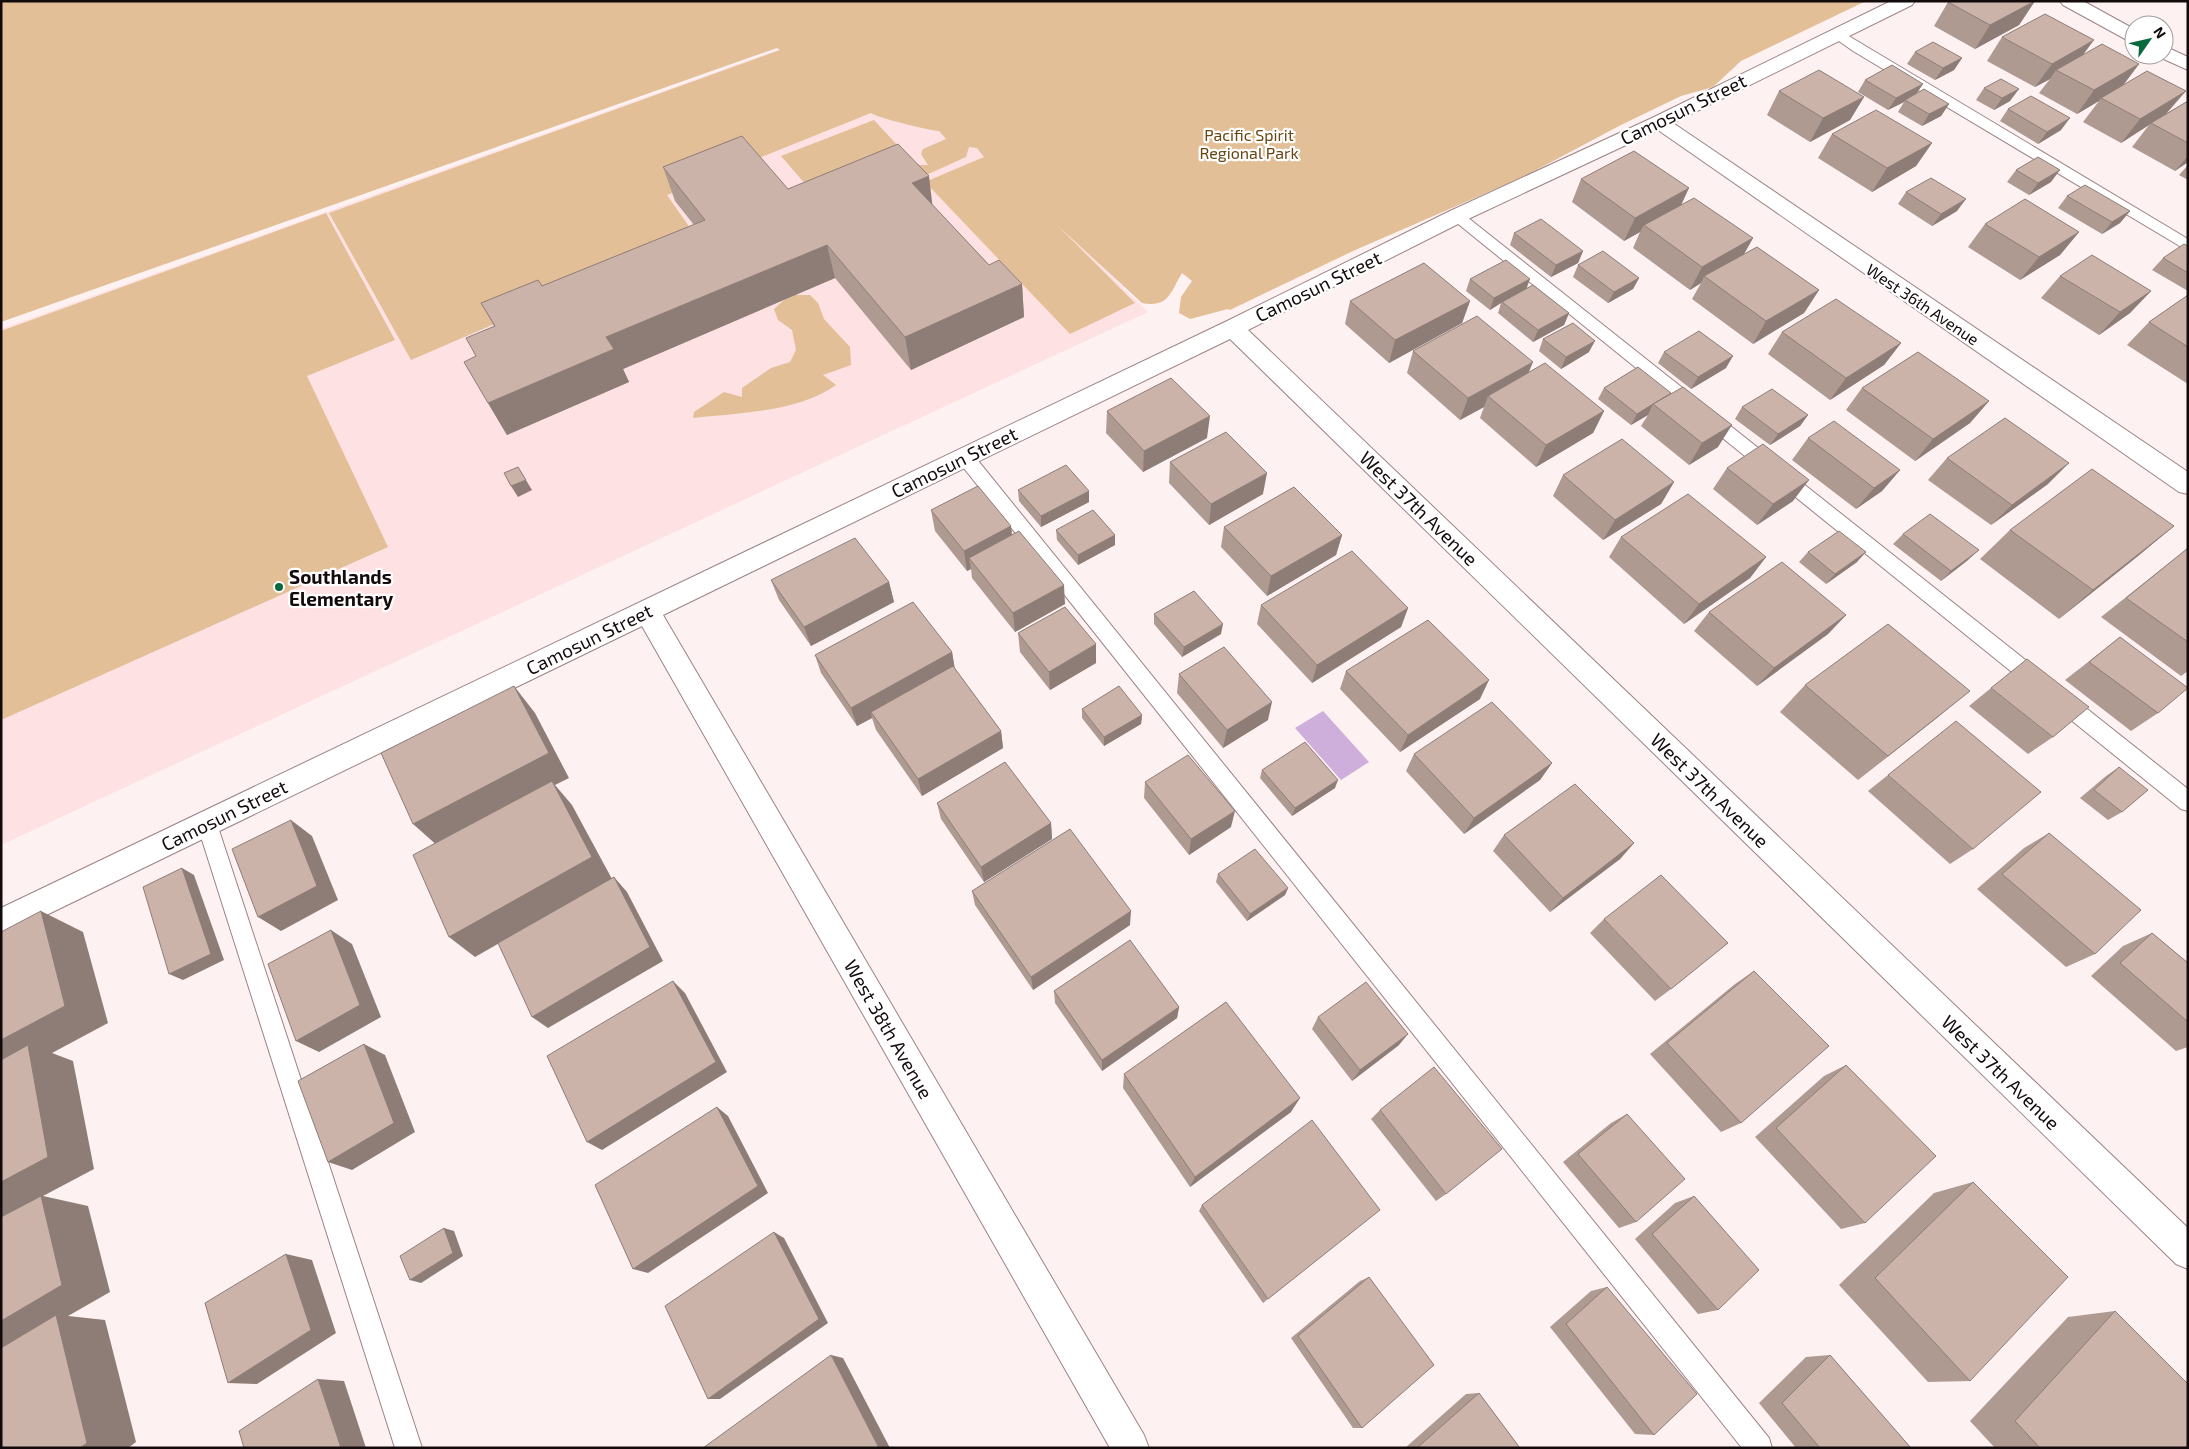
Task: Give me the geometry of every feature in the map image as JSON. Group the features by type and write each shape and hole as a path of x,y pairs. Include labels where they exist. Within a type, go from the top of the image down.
{"street":[{"name":"Camosun Street","path":"1,923 1233,328 1457,216 1658,122 1906,1"},
{"path":"2070,1 2124,31"},
{"path":"2174,57 2188,64"},
{"name":"West 36th Avenue","path":"1658,122 2188,485"},
{"name":"West 37th Avenue","path":"1233,328 2188,1252"},
{"name":"West 38th Avenue","path":"647,611 1131,1448"}],"lane":[{"path":"1837,33 1866,53 2188,246"},
{"path":"1457,216 2188,802"},
{"path":"965,457 1759,1448"},
{"path":"207,824 409,1448"}],"shaded area":[{"name":"Southlands Elementary","path":"855,22 1148,312 1,845 1,329"},
{"path":"1323,711 1369,762 1341,780 1295,728"}],"green space":[{"name":"Pacific Spirit Regional Park","path":"1,1 1866,1 1741,61 1713,87 1681,96 1621,125 1523,177 1353,251 1230,310 1190,319 1179,313 1181,297 1192,281 1182,273 1171,293 1163,301 1151,304 1142,303 1057,225 1135,303 1070,334 925,182 984,157 977,148 969,147 966,157 924,176 820,201 781,156 874,120 913,162 920,165 928,165 921,154 923,149 946,139 939,131 904,124 871,113 667,195 704,248 550,300 411,360 329,213 780,50 777,48 1,322"},
{"path":"326,213 395,340 307,376 388,547 1,720 1,331"},
{"path":"795,295 810,295 818,303 824,319 850,347 851,365 823,375 836,385 821,394 786,406 768,410 693,418 694,412 724,392 742,397 742,388 771,368 790,362 796,350 792,330 778,320 774,309 784,300"}],"building":[{"path":"2035,1 1990,25 1948,2"},
{"path":"2045,14 2094,40 2052,64 2002,37"},
{"path":"1933,42 1962,58 1943,68 1915,52"},
{"path":"2102,44 2124,56 2124,65 2137,65 2094,90 2056,70"},
{"path":"1892,65 1923,84 1896,98 1865,80"},
{"path":"1819,70 1864,97 1823,118 1779,91"},
{"path":"2147,71 2186,91 2140,119 2101,98"},
{"path":"2001,79 2019,89 2002,98 1984,88"},
{"path":"1924,89 1949,104 1929,114 1905,100"},
{"path":"2031,96 2070,118 2047,132 2008,109"},
{"path":"2188,101 2188,143 2151,123"},
{"path":"1876,110 1932,143 1887,168 1832,134"},
{"path":"742,136 788,189 898,144 929,176 912,183 989,265 999,260 1022,284 905,337 827,245 606,337 614,349 488,403 464,362 476,356 466,338 495,326 481,303 538,280 542,286 705,220 663,167"},
{"path":"1634,151 1689,188 1635,218 1581,179"},
{"path":"2038,157 2060,170 2038,183 2016,170"},
{"path":"1931,178 1966,199 1941,214 1906,192"},
{"path":"2085,185 2130,211 2112,222 2067,196"},
{"path":"1694,198 1753,238 1702,267 1644,225"},
{"path":"2025,199 2079,232 2039,257 1985,224"},
{"path":"1541,219 1583,251 1556,265 1514,233"},
{"path":"2184,244 2188,246 2188,273 2163,258"},
{"path":"1757,247 1819,290 1766,321 1704,276"},
{"path":"1603,251 1639,278 1614,292 1578,265"},
{"path":"2092,255 2151,291 2120,312 2060,276"},
{"path":"1506,260 1530,279 1494,298 1470,279"},
{"path":"1424,263 1470,301 1395,340 1350,301"},
{"path":"1533,285 1569,313 1538,330 1502,302"},
{"path":"2188,295 2188,347 2149,322"},
{"path":"1836,299 1901,343 1846,378 1782,332"},
{"path":"1477,316 1533,362 1468,398 1413,351"},
{"path":"1573,323 1595,341 1566,357 1543,339"},
{"path":"1699,331 1733,356 1698,377 1664,352"},
{"path":"1918,352 1989,401 1933,439 1862,388"},
{"path":"1545,363 1604,411 1546,445 1488,396"},
{"path":"1638,367 1671,393 1637,414 1604,388"},
{"path":"1171,378 1210,416 1144,451 1107,411"},
{"path":"1683,387 1732,425 1702,443 1653,404"},
{"path":"1772,389 1808,415 1778,434 1742,407"},
{"path":"2005,418 2069,463 2012,505 1947,458"},
{"path":"1834,421 1900,470 1874,488 1808,438"},
{"path":"1226,432 1267,473 1211,504 1170,462"},
{"path":"1622,439 1674,482 1615,520 1563,475"},
{"path":"1763,444 1809,480 1773,504 1727,468"},
{"path":"1066,465 1089,491 1041,516 1018,490"},
{"path":"518,467 526,480 511,486 504,473"},
{"path":"2092,469 2174,526 2093,590 2010,530"},
{"path":"978,486 1011,526 964,551 931,510"},
{"path":"1294,487 1342,535 1271,576 1224,527"},
{"path":"1688,494 1766,557 1699,604 1621,537"},
{"path":"1093,510 1115,535 1078,555 1056,530"},
{"path":"1930,514 1979,550 1951,571 1903,534"},
{"path":"1019,531 1064,585 1013,613 969,558"},
{"path":"1839,531 1866,552 1835,574 1808,552"},
{"path":"855,538 889,582 804,627 771,580"},
{"path":"2188,548 2188,642 2126,598"},
{"path":"1352,551 1408,608 1317,665 1261,605"},
{"path":"1782,562 1846,615 1774,668 1709,612"},
{"path":"1194,591 1223,624 1184,647 1154,614"},
{"path":"913,602 952,652 851,708 815,655"},
{"path":"1065,607 1096,644 1049,672 1018,633"},
{"path":"1428,620 1489,680 1408,735 1346,671"},
{"path":"1888,624 1970,691 1888,756 1805,685"},
{"path":"2120,637 2188,688 2158,713 2089,662"},
{"path":"1224,647 1272,702 1227,730 1179,674"},
{"path":"2027,659 2089,707 2053,737 1991,688"},
{"path":"953,666 1001,731 918,779 871,712"},
{"path":"514,686 549,753 413,824 381,753"},
{"path":"1119,686 1142,715 1104,737 1082,709"},
{"path":"1492,702 1552,763 1474,818 1414,754"},
{"path":"1956,721 2041,792 1973,849 1888,775"},
{"path":"1305,742 1338,780 1295,808 1262,770"},
{"path":"1188,755 1235,811 1191,839 1145,782"},
{"path":"1005,762 1051,823 981,867 937,803"},
{"path":"2119,767 2148,790 2122,812 2094,790"},
{"path":"552,781 592,857 449,937 413,855"},
{"path":"1575,784 1634,843 1563,898 1504,835"},
{"path":"291,820 317,886 258,917 232,849"},
{"path":"1070,829 1131,911 1031,977 972,891"},
{"path":"2049,833 2141,910 2095,954 2002,874"},
{"path":"1255,849 1288,888 1250,914 1218,874"},
{"path":"182,868 211,954 169,974 143,887"},
{"path":"1661,875 1728,943 1671,989 1604,919"},
{"path":"614,877 650,947 532,1017 498,943"},
{"path":"41,911 65,1006 1,1040 1,932"},
{"path":"331,930 360,1005 296,1041 268,964"},
{"path":"2152,933 2188,963 2188,1022 2120,963"},
{"path":"1130,940 1179,1007 1102,1060 1054,991"},
{"path":"1754,971 1829,1046 1741,1123 1667,1043"},
{"path":"673,981 716,1062 587,1142 547,1056"},
{"path":"1366,982 1408,1034 1360,1070 1318,1017"},
{"path":"1226,1002 1300,1098 1195,1177 1124,1074"},
{"path":"364,1044 394,1123 328,1162 298,1081"},
{"path":"28,1045 48,1157 1,1182 1,1060"},
{"path":"1846,1065 1936,1156 1865,1223 1776,1128"},
{"path":"1434,1067 1502,1149 1446,1194 1380,1110"},
{"path":"717,1107 758,1186 633,1269 595,1185"},
{"path":"1627,1114 1685,1179 1636,1222 1578,1154"},
{"path":"1312,1120 1380,1210 1268,1299 1202,1205"},
{"path":"1973,1182 2068,1277 1970,1381 1875,1278"},
{"path":"41,1196 62,1285 1,1321 1,1217"},
{"path":"1694,1196 1759,1270 1718,1310 1652,1234"},
{"path":"444,1228 453,1253 410,1280 400,1256"},
{"path":"774,1232 819,1319 708,1399 665,1306"},
{"path":"286,1254 311,1330 228,1383 205,1303"},
{"path":"1369,1277 1434,1365 1362,1428 1298,1336"},
{"path":"1607,1287 1697,1394 1654,1435 1566,1324"},
{"path":"2115,1311 2188,1384 2188,1448 2040,1448 2015,1421"},
{"path":"56,1315 87,1443 80,1448 1,1448 1,1348"},
{"path":"831,1355 879,1448 703,1448"},
{"path":"1830,1355 1911,1448 1820,1448 1782,1403"},
{"path":"318,1379 341,1448 244,1448 239,1431"},
{"path":"1479,1393 1520,1448 1417,1448"}],"place":[{"name":"Southlands Elementary","path":"279,587"}]}
